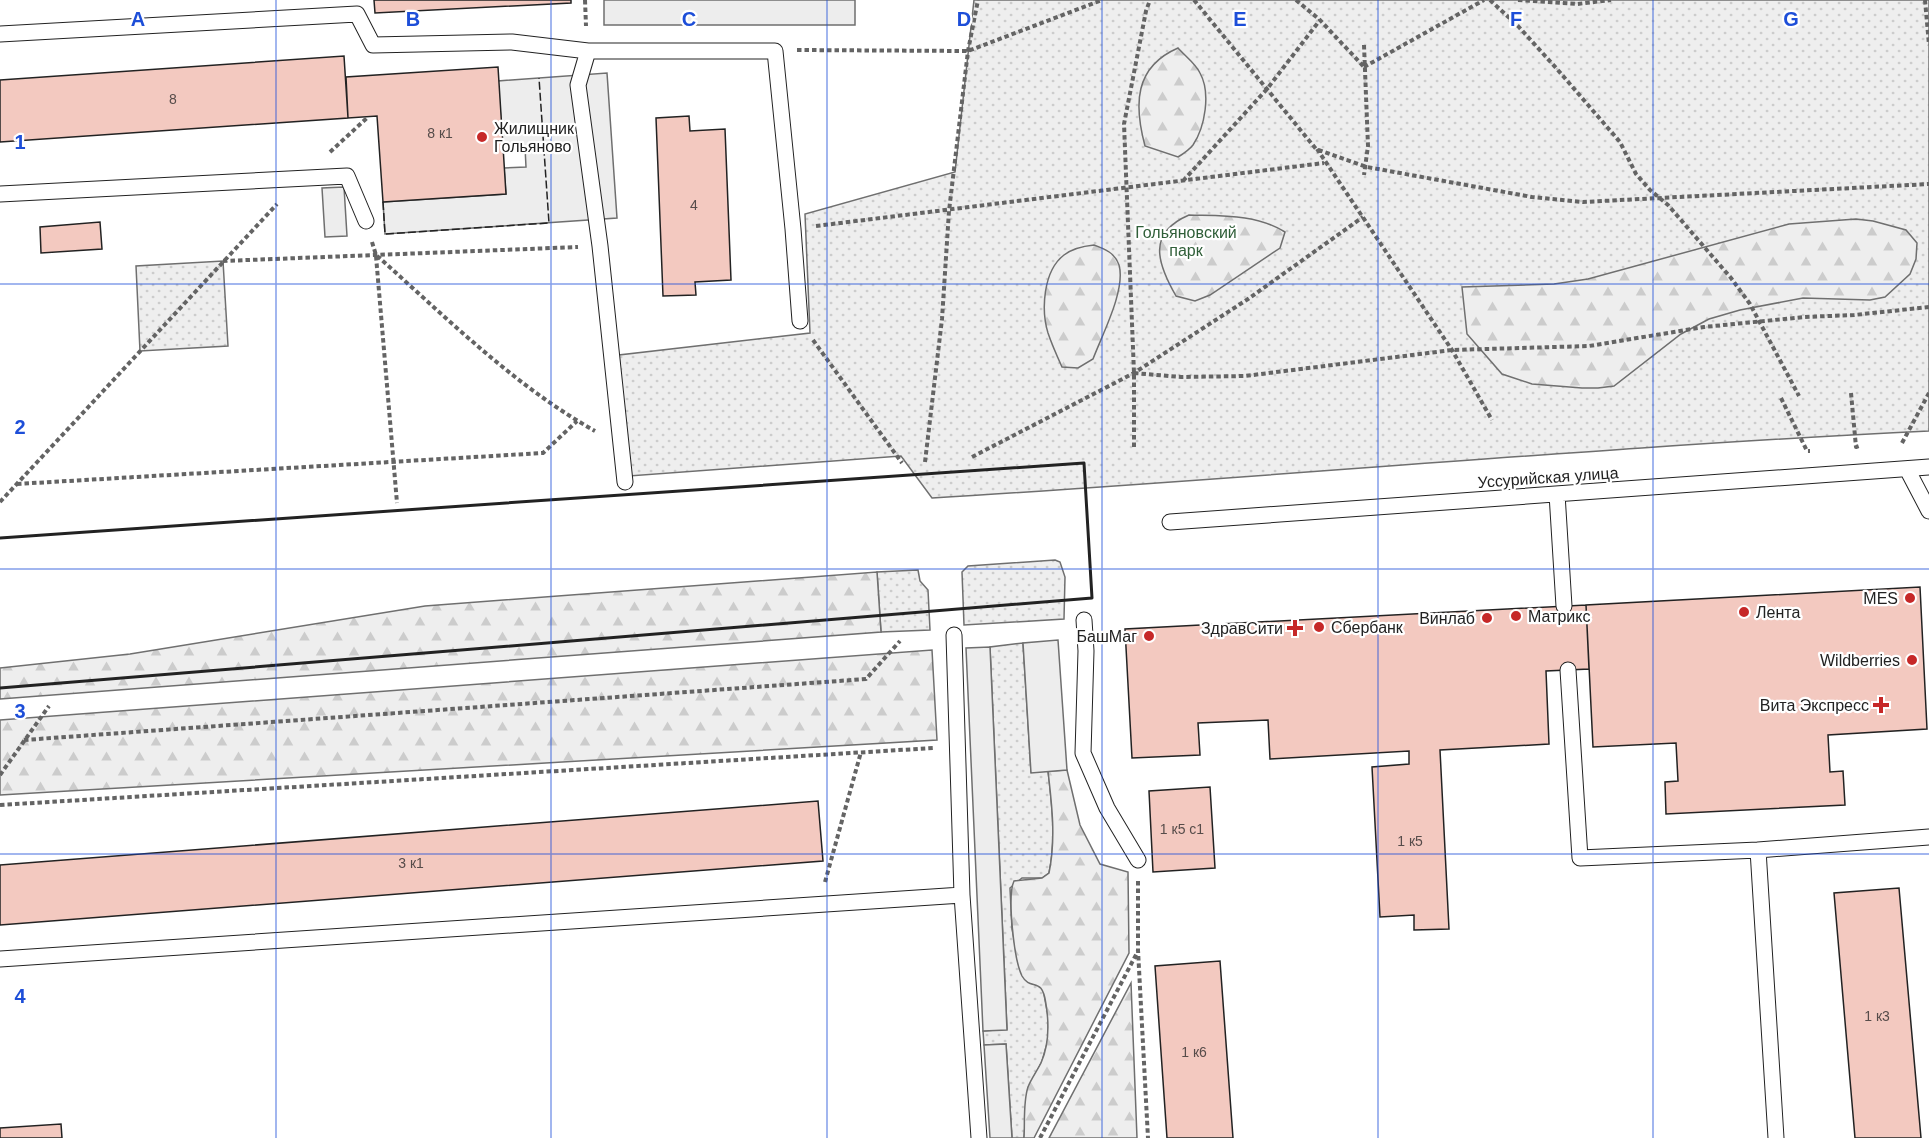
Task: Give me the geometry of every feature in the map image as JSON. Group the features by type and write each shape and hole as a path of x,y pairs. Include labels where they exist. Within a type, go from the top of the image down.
{"lane":[{"path":"0,34 356,7 373,45 512,42 588,51 775,51 800,321"},
{"path":"588,51 578,85 600,246 625,482"},
{"path":"0,195 347,176 366,220"},
{"name":"Уссурийская улица","path":"1170,522 1929,467"},
{"path":"1907,469 1929,511"},
{"path":"1557,494 1564,606"},
{"path":"1084,620 1086,651 1083,753 1107,808 1138,860"},
{"path":"954,635 962,895 979,1138"},
{"path":"1568,670 1580,858 1758,850 1929,837"},
{"path":"1758,850 1776,1138"},
{"path":"0,959 962,895"}],"path":[{"path":"925,462 942,319 949,211 968,51 978,0"},
{"path":"775,51 968,51 1102,0"},
{"path":"1134,447 1134,373 1124,124 1150,0"},
{"path":"1194,0 1316,149 1452,350 1492,420"},
{"path":"1296,0 1320,20 1364,67"},
{"path":"1364,67 1484,0"},
{"path":"1490,0 1518,26 1557,69 1620,142 1636,174 1668,205 1731,278 1750,304 1799,396"},
{"path":"1518,0 1577,4 1611,0"},
{"path":"1926,0 1929,45"},
{"path":"1182,181 1267,89 1320,20"},
{"path":"1364,45 1368,146 1364,176"},
{"path":"0,502 301,179 368,117"},
{"path":"1316,149 1367,167 1532,197 1583,202 1929,184"},
{"path":"793,229 1324,163"},
{"path":"972,457 1134,373 1248,299 1363,217"},
{"path":"366,220 376,255 398,503"},
{"path":"223,261 600,246"},
{"path":"376,255 501,366 577,421 621,447"},
{"path":"1134,373 1180,377 1245,375 1452,350 1589,346 1704,327 1929,307"},
{"path":"800,321 903,464"},
{"path":"1851,393 1856,447"},
{"path":"1902,443 1929,393"},
{"path":"1781,398 1807,451 1817,450"},
{"path":"17,484 543,453 577,421"},
{"path":"1890,444 1911,442"},
{"path":"1846,448 1867,446"},
{"path":"24,740 866,679 900,641"},
{"path":"0,775 49,706"},
{"path":"0,805 958,747"},
{"path":"821,905 830,861 861,752"},
{"path":"1138,860 1138,950 1148,1138"},
{"path":"1040,1138 1138,950"}],"green space":[{"name":"Гольяновcкий парк","path":"974,0 1929,0 1929,431 1680,445 932,498 901,456 629,476 619,355 810,333 805,214 955,172"},
{"path":"1178,48 1200,73 1206,100 1201,129 1197,138 1186,152 1178,157 1145,146 1141,131 1139,102 1145,77 1163,56"},
{"path":"1189,215 1251,219 1285,232 1280,248 1210,295 1195,301 1176,296 1164,272 1160,250 1161,240 1167,231 1176,222"},
{"path":"1856,219 1906,230 1917,243 1916,259 1910,274 1885,297 1870,300 1803,298 1740,310 1709,319 1681,334 1614,386 1582,388 1532,384 1502,374 1467,334 1462,287 1554,284 1588,279 1789,224"},
{"path":"1094,245 1112,254 1119,265 1119,287 1116,299 1093,359 1078,368 1062,367 1048,333 1045,291 1052,271 1064,255 1079,248"},
{"path":"223,261 228,346 140,351 136,266"},
{"path":"1055,560 1060,562 1065,577 1064,619 964,625 962,572 968,566"},
{"path":"918,570 920,581 928,590 930,630 881,632 877,572"},
{"path":"877,572 881,632 0,699 0,668 130,654 425,606"},
{"path":"1023,643 1031,772 1048,771 1053,835 1049,873 1042,878 1022,878 1010,888 1012,929 1019,966 1030,983 1039,985 1043,989 1048,1016 1048,1040 1042,1061 1028,1088 1024,1138 1012,1138 1006,1044 984,1045 983,1031 1007,1029 990,647"},
{"path":"932,650 937,740 0,795 0,720"},
{"path":"1067,770 1080,825 1100,864 1128,872 1129,953 1034,1138 1024,1138 1026,1093 1044,1056 1048,1019 1042,990 1025,981 1019,968 1012,928 1012,889 1014,881 1042,878 1049,873 1053,835 1048,771"},
{"path":"1131,983 1137,1138 1049,1138"}],"shaded area":[{"path":"604,0 855,0 855,25 604,25"},
{"path":"607,73 617,218 385,234 383,202 506,194 504,168 526,167 525,147 503,148 498,81"},
{"path":"344,187 347,236 325,237 322,188"},
{"path":"1058,640 1067,770 1031,773 1023,643"},
{"path":"990,647 1007,1030 983,1031 966,648"},
{"path":"1006,1044 1012,1138 990,1138 984,1045"}],"building":[{"path":"374,0 571,0 571,3 375,13"},
{"path":"344,56 348,118 0,142 0,80"},
{"path":"498,67 506,194 383,202 377,116 348,118 346,77"},
{"path":"689,116 690,131 725,129 731,280 695,282 696,295 663,296 656,118"},
{"path":"100,222 102,249 41,253 40,227"},
{"path":"1920,587 1927,729 1828,735 1830,772 1843,771 1845,805 1666,814 1665,782 1678,781 1676,743 1593,747 1586,605"},
{"path":"1586,605 1589,669 1546,671 1549,744 1440,750 1449,929 1414,930 1414,915 1380,917 1372,767 1409,764 1409,751 1270,759 1268,720 1198,723 1200,755 1132,758 1125,629"},
{"path":"1210,787 1215,868 1153,872 1149,791"},
{"path":"818,801 823,861 0,925 0,865"},
{"path":"1899,888 1921,1138 1855,1138 1834,893"},
{"path":"1220,961 1233,1138 1167,1138 1155,966"},
{"path":"61,1124 62,1138 0,1138 0,1128"}],"fence":[{"path":"383,202 385,234 549,223 539,78"}],"wall":[{"path":"0,538 1084,463 1092,598 0,688"}],"place":[{"name":"Жилищник Гольяново","path":"482,137"},
{"name":"MES","path":"1910,598"},
{"name":"Лента","path":"1744,612"},
{"name":"Матрикс","path":"1516,616"},
{"name":"Винлаб","path":"1487,618"},
{"name":"Сбербанк","path":"1319,627"},
{"name":"ЗдравСити","path":"1295,628"},
{"name":"БашМаг","path":"1149,636"},
{"name":"Wildberries","path":"1912,660"},
{"name":"Вита Экспресс","path":"1881,705"}]}
